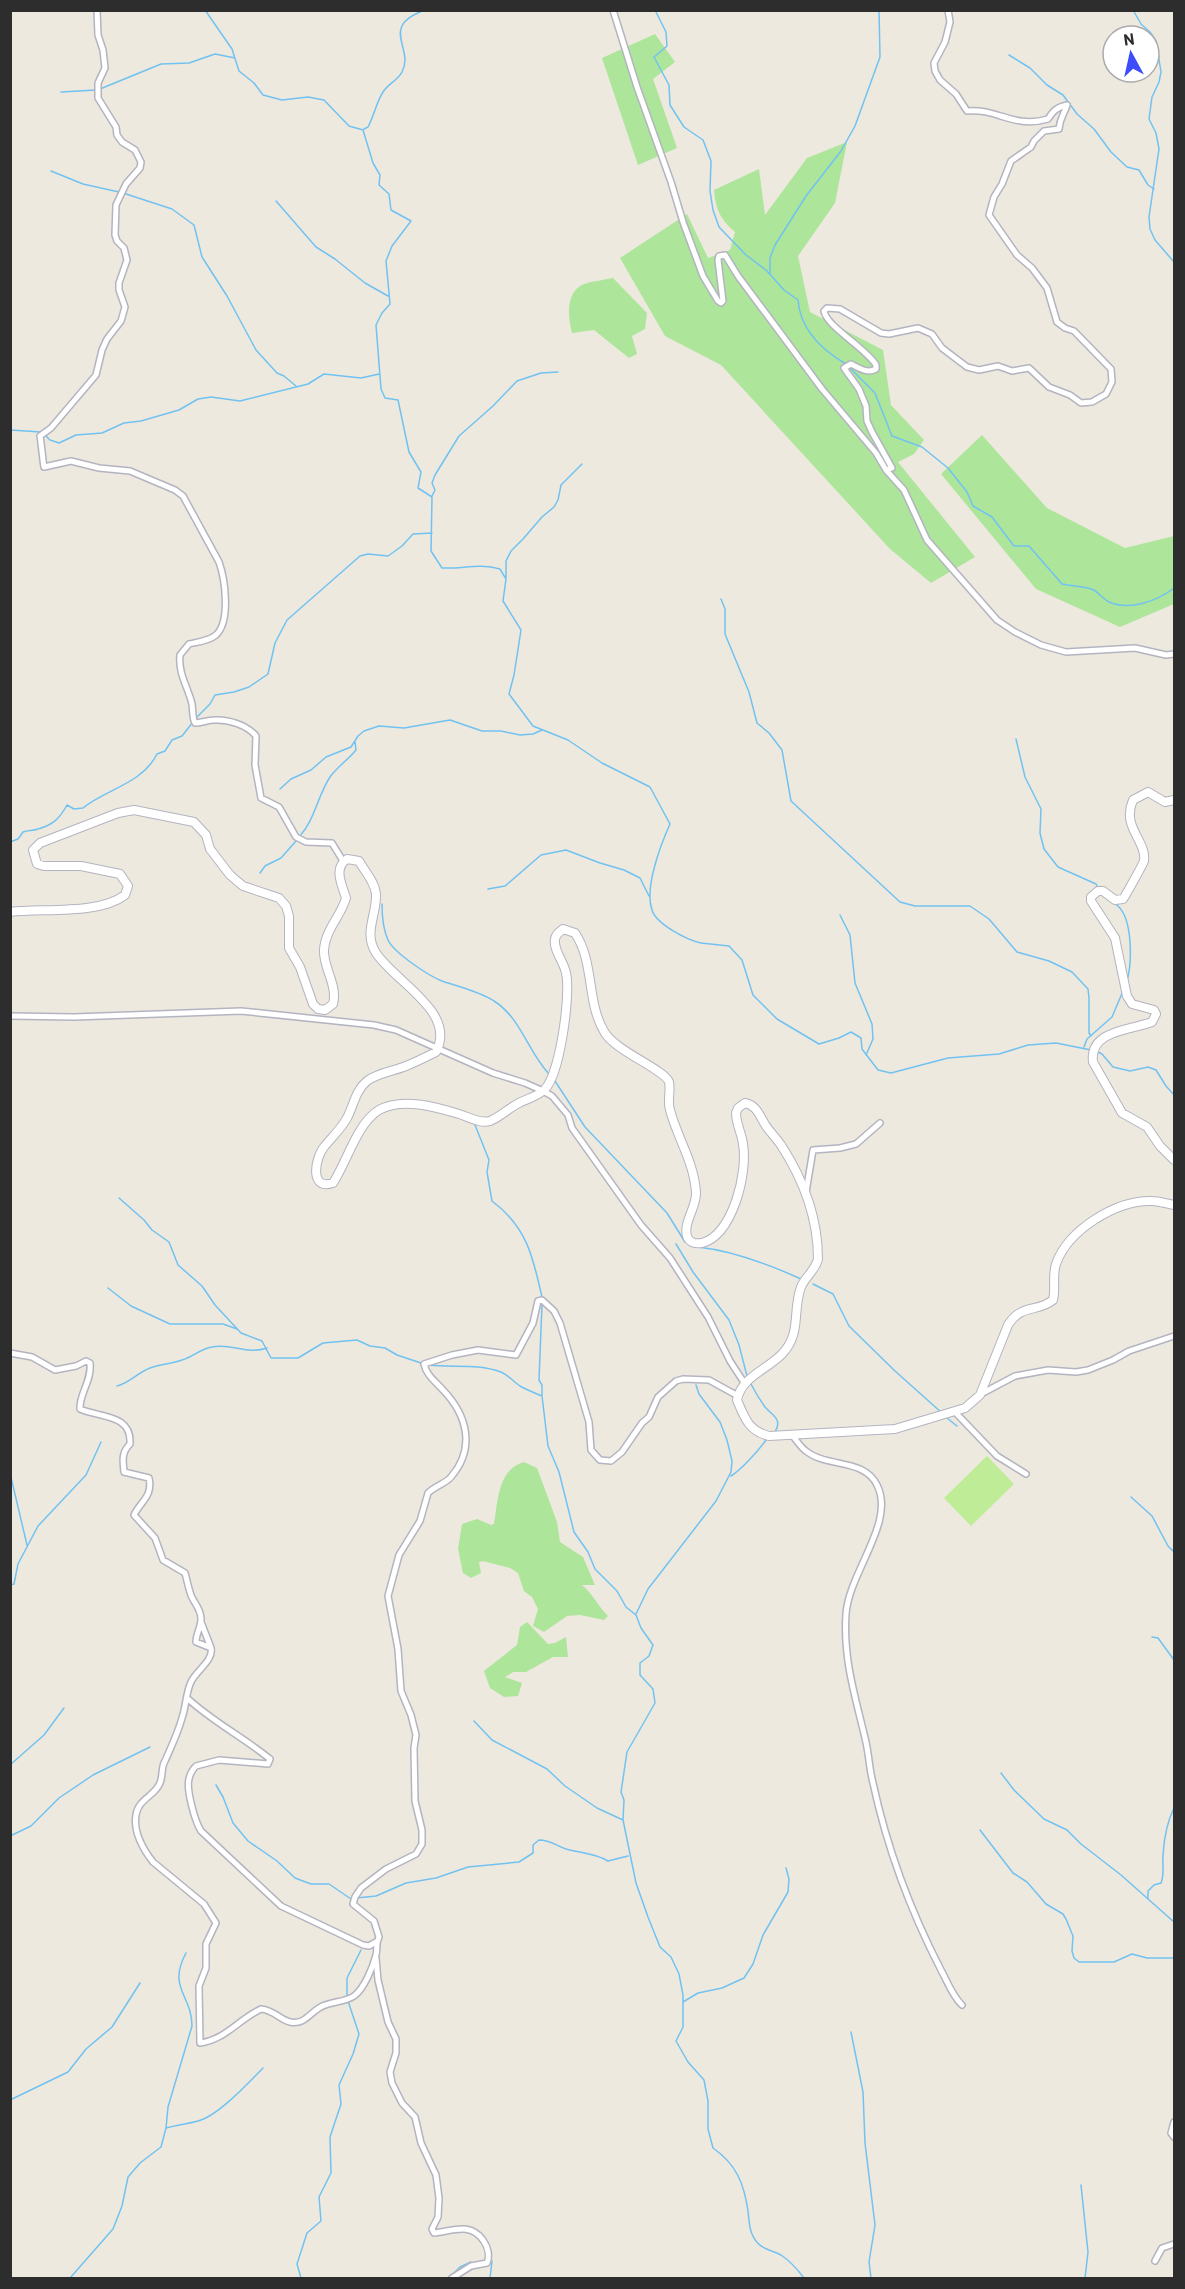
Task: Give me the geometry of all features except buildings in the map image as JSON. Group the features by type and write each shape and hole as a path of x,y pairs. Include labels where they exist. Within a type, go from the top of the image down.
{"street":[{"path":"97,10 98,35 105,68 98,83 98,98 116,127 117,135 131,146 141,162 140,168 126,184 116,205 115,235 124,248 127,260 119,284 125,307 120,321 102,350 96,375 51,428 40,436 44,449 43,463 44,466 49,467 71,461 99,468 130,471 167,485 183,496 219,562 225,603 224,617 220,630 215,636 206,641 189,644 180,655 181,672 192,705 193,720 199,724 220,720 251,730 256,736 255,765 261,798 279,807 296,837 306,842 332,843 343,861"},
{"path":"613,10 637,87 703,276 721,303 723,295 718,260 722,255 727,257 738,276 808,370 904,490 927,540 997,620 1041,645 1066,652 1135,648 1166,655 1174,654"},
{"path":"886,470 892,468 867,421 866,406 859,389 844,368 851,364 872,372 876,369 876,365 869,355 827,319 824,311 827,308 840,309 881,333 889,334 918,328 932,334 942,348 967,367 979,370 998,366 1012,371 1029,368 1049,387 1070,395 1081,403 1099,399 1106,394 1113,382 1111,369 1106,362 1074,331 1057,322 1047,288 1032,268 1017,255 989,214 994,197 1011,161 1031,147 1044,131 1059,129 1060,117 1066,105 1053,111 1048,119 1029,122 1014,122 982,111 967,111 956,94 940,80 934,63 945,42 950,22 948,10"},
{"path":"1174,800 1165,802 1148,792 1133,800 1130,821 1143,852 1144,861 1123,899 1115,900 1103,891 1098,891 1091,897 1091,901 1115,938 1127,996 1132,1004 1154,1010 1156,1014 1152,1022 1119,1031 1100,1041 1095,1045 1092,1053 1093,1062 1122,1113 1147,1127 1160,1146 1174,1160"},
{"path":"10,912 85,908 115,901 125,895 128,886 120,874 81,866 37,864 33,850 40,843 118,813 134,810 194,822 206,835 210,849 230,875 243,886 279,898 286,906 289,916 289,948 300,967 313,1004 318,1009 325,1010 333,1004 335,996 324,951 327,936 346,898 338,874 343,861"},
{"path":"343,861 354,859 359,861 372,881 376,895 370,943 390,971 438,1018 441,1032 436,1052 370,1079 359,1090 349,1115 316,1160 315,1172 322,1183 327,1185 333,1183 358,1135 367,1121 378,1111 395,1105 427,1106 471,1119 489,1121 543,1091 549,1084 557,1059 568,984 566,971 555,947 555,938 557,933 563,929 575,933 583,949 596,1011 606,1035 642,1063 663,1073 669,1084 669,1108 687,1153 696,1185 697,1198 687,1229 687,1237 691,1242 696,1244 708,1241 722,1230 733,1212 742,1170 744,1145 736,1113 738,1108 746,1103 754,1106 779,1143 799,1176 806,1194 818,1259 815,1268 800,1290 793,1340 780,1356 745,1384 738,1396 751,1428 759,1433 769,1436 895,1429 965,1408 980,1395 1015,1376 1048,1370 1076,1372 1088,1370 1129,1351 1174,1336"},
{"path":"10,1016 74,1017 241,1011 374,1024 396,1029 493,1073 543,1091 552,1096 568,1115 572,1128 641,1225 670,1258 708,1317 745,1384"},
{"path":"806,1194 813,1150 856,1144 880,1124"},
{"path":"980,1395 1008,1325 1014,1316 1024,1310 1046,1305 1053,1300 1053,1276 1059,1256 1074,1237 1102,1214 1137,1202 1153,1201 1174,1206"},
{"path":"187,1698 217,1723 240,1736 270,1759 268,1764 219,1760 196,1766 189,1779 189,1787 194,1814 201,1831 281,1906 369,1947 379,1937 374,1921 356,1907 353,1901 355,1896 361,1888 386,1869 416,1854 423,1838 415,1801 414,1748 416,1735 401,1691 398,1649 388,1596 399,1555 420,1521 428,1492 452,1476 464,1455 467,1438 465,1424 458,1409 428,1373 424,1364 450,1355 478,1350 516,1355 533,1323 538,1301 542,1300 554,1311 569,1348 589,1422 591,1450 594,1455 605,1461 611,1461 622,1452 642,1423 650,1417 658,1397 683,1378 708,1380 738,1396"},
{"path":"10,1353 32,1357 55,1370 76,1366 86,1361 90,1363 87,1387 80,1402 80,1409 119,1421 128,1428 130,1444 124,1449 124,1472 149,1478 151,1486 149,1495 134,1515 155,1538 163,1560 185,1573 190,1586 190,1594 197,1603 201,1622 211,1648 210,1657 190,1683 182,1720 169,1754 163,1762 162,1780 157,1790 147,1796 138,1808 136,1824 137,1833 153,1862 204,1904 216,1923 206,1944 206,1968 199,1986 200,2043 226,2034 251,2013 261,2009 274,2013 289,2022 298,2022 327,2004 352,1998 361,1990 376,1956"},
{"path":"955,1412 997,1456 1026,1474"},
{"path":"791,1434 806,1451 820,1459 867,1472 878,1486 882,1500 880,1520 850,1588 846,1612 845,1649 867,1745 872,1781 888,1839 925,1940 962,2005"},
{"path":"201,1622 196,1642 211,1648"},
{"path":"376,1942 378,1980 388,2022 396,2038 396,2053 390,2072 392,2083 402,2103 416,2117 421,2143 436,2175 439,2198 438,2217 432,2229 434,2234 467,2228 475,2231 487,2245 489,2259 487,2264 471,2266 452,2278"},
{"path":"1174,2122 1171,2133 1174,2137"},
{"path":"1155,2261 1162,2248 1174,2244"}],"green space":[{"path":"655,34 675,62 653,79 677,148 638,165 602,58"},
{"path":"847,142 835,203 798,256 810,312 883,350 891,405 924,440 914,454 898,462 975,557 931,583 890,549 721,365 665,336 620,258 687,214 708,258 730,250 735,232 720,214 714,190 759,169 765,215 807,158"},
{"path":"613,278 647,313 645,329 632,336 637,354 629,358 594,330 572,333 569,306 574,293 584,284"},
{"path":"982,435 1047,508 1125,548 1174,536 1174,604 1120,627 1036,589 941,474"},
{"path":"987,1456 1014,1484 971,1526 944,1498"},
{"path":"524,1462 537,1468 557,1522 560,1542 583,1557 595,1585 582,1585 608,1616 604,1620 580,1615 567,1616 544,1632 533,1626 538,1609 532,1597 524,1591 518,1573 510,1568 483,1561 479,1562 481,1573 471,1578 463,1573 458,1549 462,1524 477,1519 491,1525 494,1524 498,1496 504,1479 509,1471"},
{"path":"527,1622 548,1644 566,1637 568,1657 553,1657 526,1672 513,1672 505,1677 522,1683 518,1696 504,1697 490,1688 484,1671 517,1645 520,1627"}],"waterway":[{"path":"205,10 232,49 239,71 254,83 263,95 282,100 308,97 324,100 349,126 363,130 373,163 380,175 379,185 389,194 391,210 411,221 392,246 386,261 390,304 376,325 381,389 385,398 398,400 409,452 421,472 418,488 432,497 431,551 442,568 492,567 500,569 506,579 503,601 521,630 509,694 533,726 568,740 602,763 650,787 670,824 658,854 650,890 652,910 659,921 688,939 729,946 742,960 753,995 777,1019 819,1044 851,1032 861,1038 862,1049 878,1070 891,1073 948,1058 999,1054 1028,1045 1056,1043 1091,1050"},
{"path":"364,129 368,127 383,92 402,72 405,63 400,31 403,23 425,10"},
{"path":"655,10 666,32 667,46 654,57 669,85 670,105 684,127 703,140 711,161 710,191 719,227 746,255 798,300 803,320 814,338 846,364"},
{"path":"770,273 770,258 775,245 806,196 841,151 855,126 880,57 879,10"},
{"path":"1133,10 1141,24 1156,41 1161,72 1152,97 1149,119 1156,133 1159,149 1149,217 1150,229 1155,240 1174,262"},
{"path":"100,89 161,64 189,63 215,54 235,58"},
{"path":"1009,55 1030,68 1047,85 1063,95 1077,114 1094,129 1111,152 1127,167 1139,170 1148,185 1154,189"},
{"path":"61,92 96,90"},
{"path":"51,171 83,184 119,192"},
{"path":"123,193 172,209 194,225 202,257 227,296 256,350 277,373 296,386"},
{"path":"276,201 316,247 365,283 388,296"},
{"path":"849,367 875,393 892,436 922,447 948,468 967,492 973,506 992,517 1014,546 1029,546 1062,584 1091,589 1117,605 1134,605 1152,601 1174,588"},
{"path":"432,496 435,490 432,483 435,475 459,436 517,381 541,373 558,372"},
{"path":"45,435 50,440 59,443 76,435 102,433 124,423 141,421 179,410 198,399 211,397 240,401 308,384 324,374 361,378 379,374"},
{"path":"10,430 41,432"},
{"path":"506,578 506,561 511,551 554,507 561,485 582,464"},
{"path":"196,718 210,704 215,695 249,687 268,674 275,643 287,620 360,556 368,554 388,556 413,534 432,533"},
{"path":"721,599 725,609 725,634 749,692 757,723 769,733 782,750 791,801 900,902 915,906 970,906 989,919 1017,952 1049,961 1072,972 1088,989 1089,1033 1091,1036"},
{"path":"280,789 291,779 311,770 326,757 351,747 364,731 379,726 404,728 450,720 482,731 501,731 520,735 533,734 542,730"},
{"path":"10,842 18,839 23,832 36,830 52,823 67,805 74,809 83,808 133,779 150,764 157,754 165,751 172,740 182,736 193,722"},
{"path":"1016,739 1025,777 1041,809 1040,833 1044,849 1058,867 1096,884 1098,888"},
{"path":"299,837 309,823 330,777 356,750 355,742"},
{"path":"260,873 265,866 281,858 296,841"},
{"path":"488,889 505,886 541,855 566,850 624,870 640,878 649,896"},
{"path":"1102,895 1118,906 1129,931 1130,964 1127,981"},
{"path":"382,904 386,936 397,951 436,978 482,994 503,1008 518,1026 535,1056 549,1074"},
{"path":"840,915 850,935 855,983 872,1024 873,1039 866,1055"},
{"path":"1084,1047 1087,1039 1112,1017 1123,991"},
{"path":"1098,1052 1113,1067 1130,1071 1148,1067 1156,1070 1174,1095"},
{"path":"555,1081 585,1127 667,1213 685,1242"},
{"path":"475,1125 489,1160 487,1172 492,1201 504,1211 521,1232 531,1256 542,1297"},
{"path":"119,1198 152,1230 169,1242 178,1265 202,1286 215,1305 241,1333 262,1341 271,1358 298,1358 323,1343 357,1340 370,1346 385,1348 397,1355 421,1363"},
{"path":"676,1244 693,1272 729,1320 739,1345 747,1376"},
{"path":"698,1247 751,1259 801,1279"},
{"path":"813,1284 833,1294 849,1326 942,1413"},
{"path":"108,1288 131,1306 170,1324 223,1324 237,1329"},
{"path":"542,1304 539,1380 542,1385 542,1395"},
{"path":"117,1386 150,1368 186,1359 208,1348 219,1346 253,1350 267,1348"},
{"path":"429,1365 492,1369 504,1373 520,1386 542,1396 548,1446 559,1472 574,1532 588,1552 595,1569 617,1591 626,1607 636,1615 641,1628 653,1645 649,1656 640,1663 640,1675 653,1689 655,1703 627,1752 621,1792 624,1800 623,1820 636,1883 660,1947 671,1957 679,1974 683,1995 683,2027 676,2041 688,2062 704,2080 708,2101 708,2129 713,2148 728,2161 738,2175 754,2239 761,2246 784,2257 804,2278"},
{"path":"751,1384 765,1407 777,1420 775,1432"},
{"path":"636,1614 648,1589 716,1501 731,1472 732,1461 720,1422 699,1394 696,1385"},
{"path":"947,1418 957,1426"},
{"path":"731,1476 750,1460 766,1440"},
{"path":"10,1585 14,1584 18,1564 38,1526 86,1475 101,1442"},
{"path":"10,1473 27,1545"},
{"path":"1131,1497 1152,1516 1168,1546 1174,1552"},
{"path":"1152,1637 1158,1638 1174,1660"},
{"path":"10,1765 44,1735 64,1708"},
{"path":"474,1721 492,1740 547,1769 565,1786 597,1808 623,1820"},
{"path":"10,1836 31,1826 59,1798 93,1775 150,1747"},
{"path":"1001,1773 1014,1790 1044,1819 1067,1830 1174,1922"},
{"path":"216,1785 233,1823 248,1841 277,1861 295,1878 311,1884 329,1884 351,1899"},
{"path":"1148,1898 1148,1891 1154,1885 1161,1883 1165,1836 1174,1808"},
{"path":"980,1830 1013,1873 1027,1882 1046,1904 1063,1914 1073,1936 1074,1958 1079,1962 1114,1962 1132,1954 1147,1958 1174,1958"},
{"path":"356,1898 376,1896 406,1883 436,1878 468,1867 519,1862 533,1853 533,1845 539,1840 608,1861 628,1856"},
{"path":"683,2002 698,1993 722,1988 744,1978 753,1964 763,1935 788,1892 789,1879 786,1868"},
{"path":"347,1997 347,1978 361,1950"},
{"path":"166,2128 168,2107 192,2026 179,1975 186,1953"},
{"path":"10,2100 68,2072 86,2049 112,2027 140,1983"},
{"path":"301,2278 297,2264 307,2233 321,2221 319,2197 331,2173 330,2137 341,2104 339,2085 359,2034 348,2001"},
{"path":"851,2032 863,2092 865,2143 875,2225 869,2262 871,2278"},
{"path":"70,2278 113,2229 122,2206 128,2177 140,2163 161,2147 166,2128 206,2118 232,2098 263,2068"},
{"path":"1081,2185 1088,2252 1085,2278"},
{"path":"490,2278 492,2261"},
{"path":"452,2275 460,2267 471,2262"}]}
